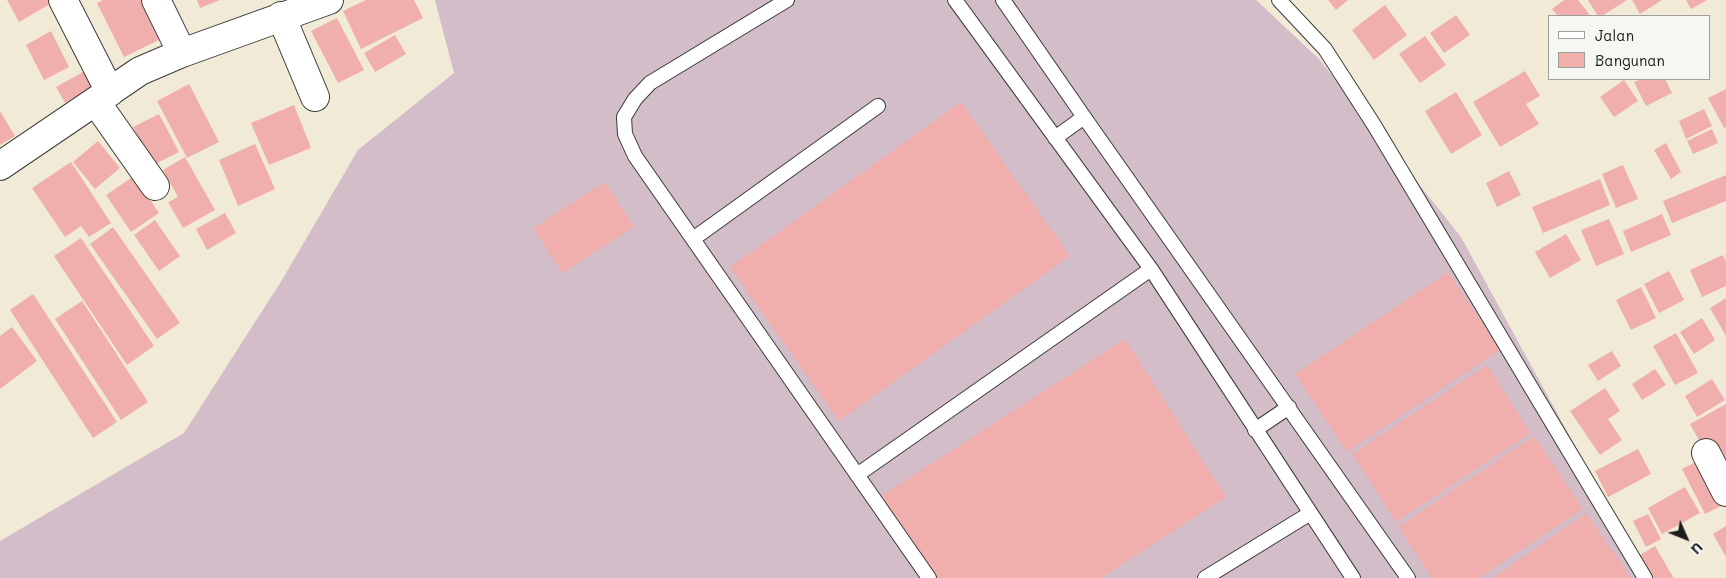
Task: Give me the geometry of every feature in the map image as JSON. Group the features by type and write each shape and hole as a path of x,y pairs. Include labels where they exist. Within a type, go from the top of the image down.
{"street":[{"path":"63,0 103,97 155,186"},
{"path":"156,0 182,52"},
{"path":"0,166 140,71 182,52 329,0"},
{"path":"281,16 315,97"},
{"path":"1706,453 1726,492"}],"lane":[{"path":"787,0 650,83 635,100 624,117 624,134 635,156 929,578"},
{"path":"955,0 1151,269 1353,578"},
{"path":"1003,0 1408,578"},
{"path":"1279,0 1325,49 1345,79 1645,578"},
{"path":"693,239 878,106"},
{"path":"1055,138 1084,117"},
{"path":"857,475 1151,269"},
{"path":"1255,430 1289,407"},
{"path":"1206,578 1310,514"}],"shaded area":[{"path":"435,0 1256,0 1319,59 1461,237 1647,578 0,578 0,541 184,433 282,280 358,150 454,73"}],"building":[{"path":"7,0 51,0 52,3 19,22"},
{"path":"103,0 141,0 161,39 124,57 97,3"},
{"path":"197,0 220,0 200,8"},
{"path":"366,0 414,0 423,18 361,49 343,11"},
{"path":"1328,0 1348,0 1336,10"},
{"path":"1564,0 1578,0 1589,14 1557,15 1552,9"},
{"path":"1588,0 1627,0 1604,15 1597,15"},
{"path":"1632,0 1662,0 1640,14"},
{"path":"1686,0 1707,0 1691,9"},
{"path":"1385,5 1407,35 1374,60 1352,30"},
{"path":"1456,15 1470,35 1444,53 1430,33"},
{"path":"337,18 364,70 338,83 311,31"},
{"path":"51,31 69,67 44,80 26,45"},
{"path":"395,35 406,54 375,72 364,53"},
{"path":"1425,36 1446,65 1420,83 1399,54"},
{"path":"1525,71 1540,96 1526,104 1539,124 1500,147 1473,102"},
{"path":"83,72 92,87 65,103 56,87"},
{"path":"1624,80 1638,101 1614,117 1600,97"},
{"path":"1639,80 1666,80 1672,93 1646,106 1634,82"},
{"path":"189,84 219,142 187,158 157,101"},
{"path":"1726,89 1726,127 1724,128 1708,98"},
{"path":"1456,92 1482,135 1451,154 1425,111"},
{"path":"961,102 1070,256 839,421 730,267"},
{"path":"294,105 311,148 269,165 251,123"},
{"path":"1704,109 1712,126 1686,139 1679,121"},
{"path":"0,111 15,136 0,145"},
{"path":"159,114 179,152 153,165 133,127"},
{"path":"1712,129 1718,143 1693,154 1687,141"},
{"path":"98,141 120,168 95,189 73,162"},
{"path":"1666,143 1681,172 1671,179 1654,150"},
{"path":"255,144 275,189 238,206 219,160"},
{"path":"185,157 215,210 183,228 168,202 178,197 163,170"},
{"path":"71,162 111,223 89,237 81,226 65,237 32,188"},
{"path":"1623,165 1638,199 1616,208 1602,174"},
{"path":"1509,171 1521,195 1497,207 1486,183"},
{"path":"1726,175 1726,201 1672,223 1663,201"},
{"path":"134,176 159,213 131,232 106,195"},
{"path":"1600,179 1610,205 1543,233 1532,207"},
{"path":"605,182 634,227 562,273 533,228"},
{"path":"225,213 236,233 207,250 196,229"},
{"path":"1662,214 1671,235 1631,252 1623,231"},
{"path":"1609,219 1624,254 1596,266 1581,230"},
{"path":"155,220 180,256 159,271 134,235"},
{"path":"113,227 180,323 157,339 90,244"},
{"path":"1566,234 1581,260 1550,278 1535,252"},
{"path":"81,238 154,346 127,365 54,256"},
{"path":"1723,255 1726,262 1726,286 1702,297 1690,270"},
{"path":"1669,271 1684,300 1659,313 1644,284"},
{"path":"1448,272 1500,350 1347,452 1295,374"},
{"path":"1641,287 1656,318 1631,330 1616,300"},
{"path":"33,294 117,422 93,438 10,310"},
{"path":"1726,298 1726,336 1710,308"},
{"path":"82,301 148,402 121,420 55,319"},
{"path":"1702,318 1715,340 1694,354 1680,332"},
{"path":"12,327 37,361 0,389 0,336"},
{"path":"1676,333 1698,373 1675,385 1653,346"},
{"path":"1125,339 1226,497 1101,578 938,578 881,496"},
{"path":"1612,351 1621,366 1598,381 1588,365"},
{"path":"1487,365 1531,433 1396,522 1352,454"},
{"path":"1655,369 1666,385 1642,400 1632,384"},
{"path":"1712,379 1725,400 1697,417 1685,396"},
{"path":"1605,388 1620,411 1608,419 1622,440 1600,455 1570,411"},
{"path":"1726,404 1726,459 1713,466 1690,424"},
{"path":"1534,436 1583,509 1479,578 1432,578 1398,527"},
{"path":"1638,449 1651,474 1608,497 1595,471"},
{"path":"1702,459 1725,504 1705,514 1682,469"},
{"path":"1685,487 1700,513 1662,534 1648,508"},
{"path":"1586,513 1631,578 1493,578"},
{"path":"1648,514 1661,539 1646,547 1633,521"},
{"path":"1726,526 1726,557 1713,534"},
{"path":"1655,546 1672,578 1653,578 1640,555"}]}
